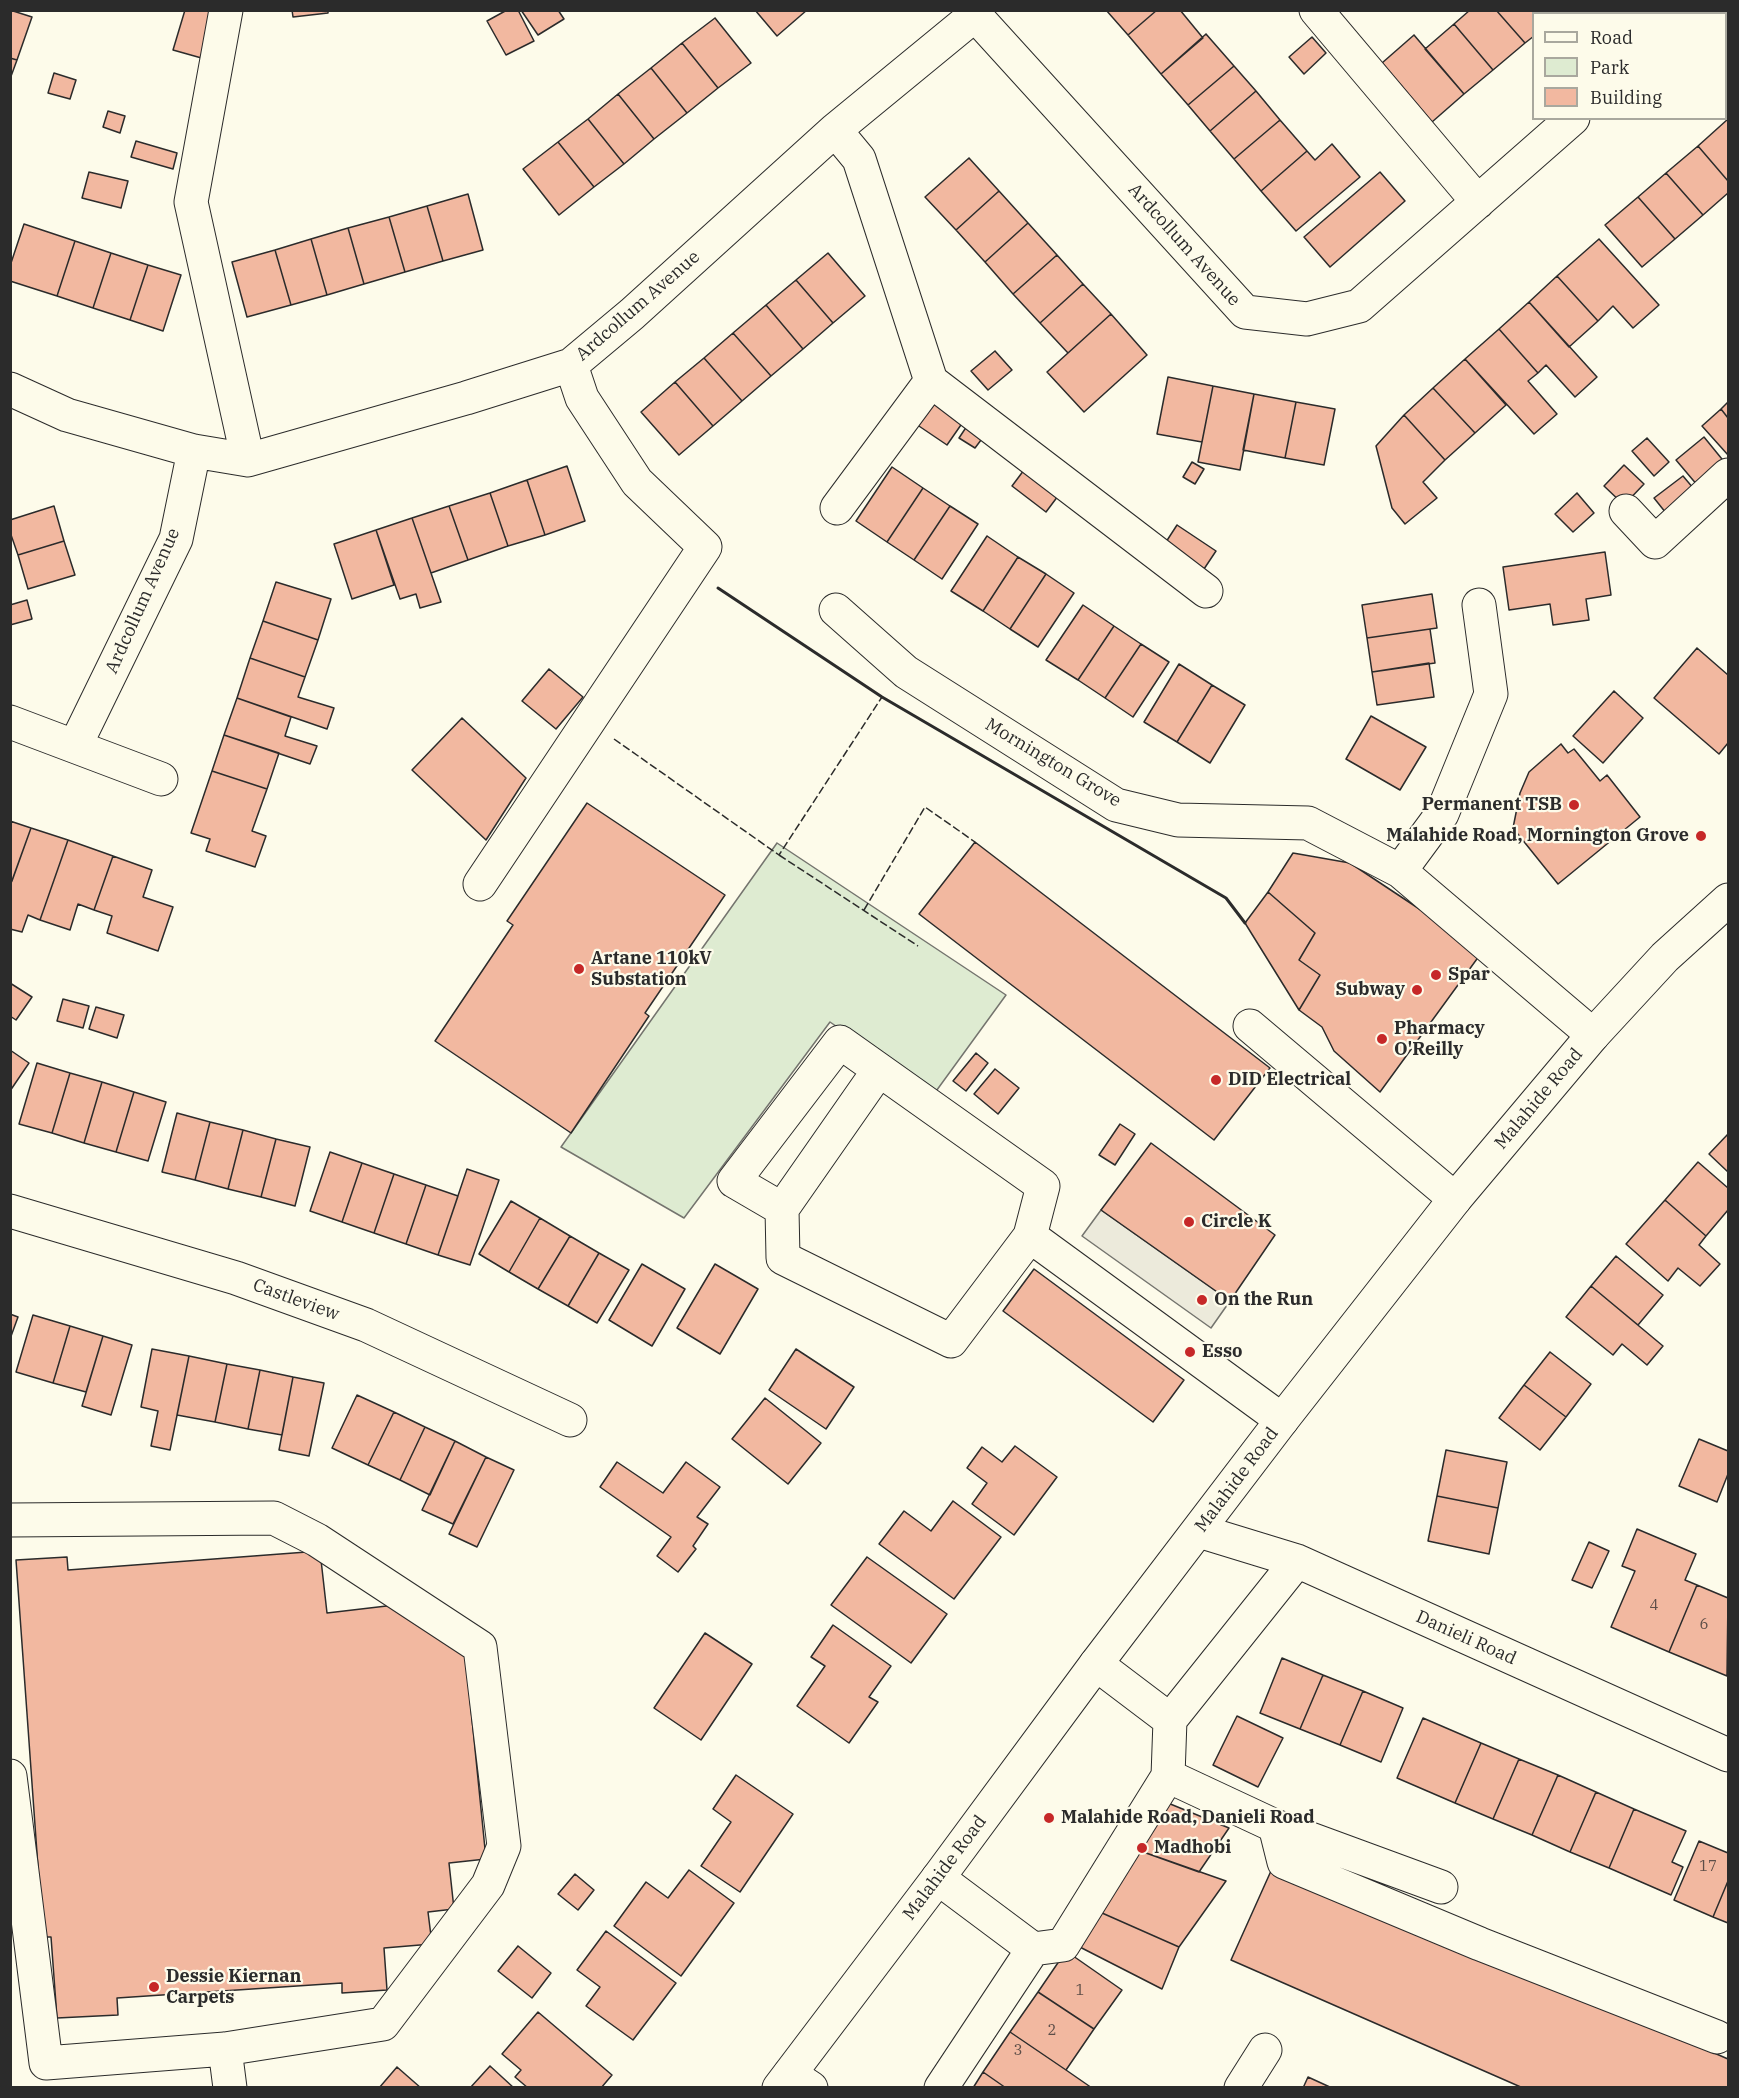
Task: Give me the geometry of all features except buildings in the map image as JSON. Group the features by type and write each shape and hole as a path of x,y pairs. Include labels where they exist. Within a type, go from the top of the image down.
{"street":[{"path":"226,10 191,202 248,460"},
{"path":"1316,10 1478,202"},
{"name":"Ardcollum Avenue","path":"10,389 67,415 194,451 248,460 466,398 571,365 632,314 835,130 977,13 1245,312 1307,319 1359,306 1571,120"},
{"path":"835,130 859,159 931,381 1206,591"},
{"path":"480,884 705,547 637,482 582,398 571,365"},
{"path":"837,508 931,381"},
{"name":"Ardcollum Avenue","path":"75,746 176,539 194,451"},
{"path":"1626,511 1655,542 1728,475"},
{"path":"1400,871 1442,814 1491,694 1479,605"},
{"name":"Mornington Grove","path":"836,610 906,672 1116,805 1178,820 1308,823 1400,871 1593,1035"},
{"path":"10,722 161,779"},
{"name":"Malahide Road","path":"793,2083 938,1878 1096,1664 1282,1420 1455,1199 1593,1035 1665,957 1728,900"},
{"path":"1250,1026 1455,1199"},
{"path":"782,1209 734,1181 840,1042 1043,1186 1030,1236 951,1341 783,1258 782,1209 879,1070"},
{"name":"Castleview","path":"10,1211 236,1278 366,1326 570,1420"},
{"path":"1030,1236 1282,1420"},
{"path":"10,1520 274,1518 317,1540 480,1647 504,1846 488,1885 382,2024 225,2049 46,2063 10,1776"},
{"name":"Danieli Road","path":"1199,1531 1298,1561 1728,1755"},
{"path":"938,1878 1033,1949 1063,1946 1168,1776 1170,1720 1298,1561"},
{"path":"1096,1664 1170,1720"},
{"path":"1168,1776 1275,1826 1440,1887"},
{"path":"1275,1826 1284,1862 1480,1944 1718,2037"},
{"path":"941,2088 1033,1949"},
{"path":"225,2049 230,2088"},
{"path":"1240,2088 1265,2050"}],"green space":[{"path":"777,843 1006,995 934,1094 830,1022 684,1218 561,1147"}],"shaded area":[{"path":"1101,1210 1230,1301 1211,1328 1082,1236"}],"fence":[{"path":"614,739 779,855 882,697"},
{"path":"864,910 925,807 975,842"},
{"path":"779,855 918,946"}],"wall":[{"path":"718,588 882,697 1226,898 1245,923"}],"place":[{"name":"Permanent TSB","path":"1574,805"},
{"name":"Malahide Road, Mornington Grove","path":"1701,836"},
{"name":"Artane 110kV Substation","path":"579,969"},
{"name":"Spar","path":"1436,975"},
{"name":"Subway","path":"1417,990"},
{"name":"Pharmacy O'Reilly","path":"1382,1039"},
{"name":"DID Electrical","path":"1216,1080"},
{"name":"Circle K","path":"1189,1222"},
{"name":"On the Run","path":"1202,1300"},
{"name":"Esso","path":"1190,1352"},
{"name":"Malahide Road, Danieli Road","path":"1049,1818"},
{"name":"Madhobi","path":"1142,1848"},
{"name":"Dessie Kiernan Carpets","path":"154,1987"}]}
